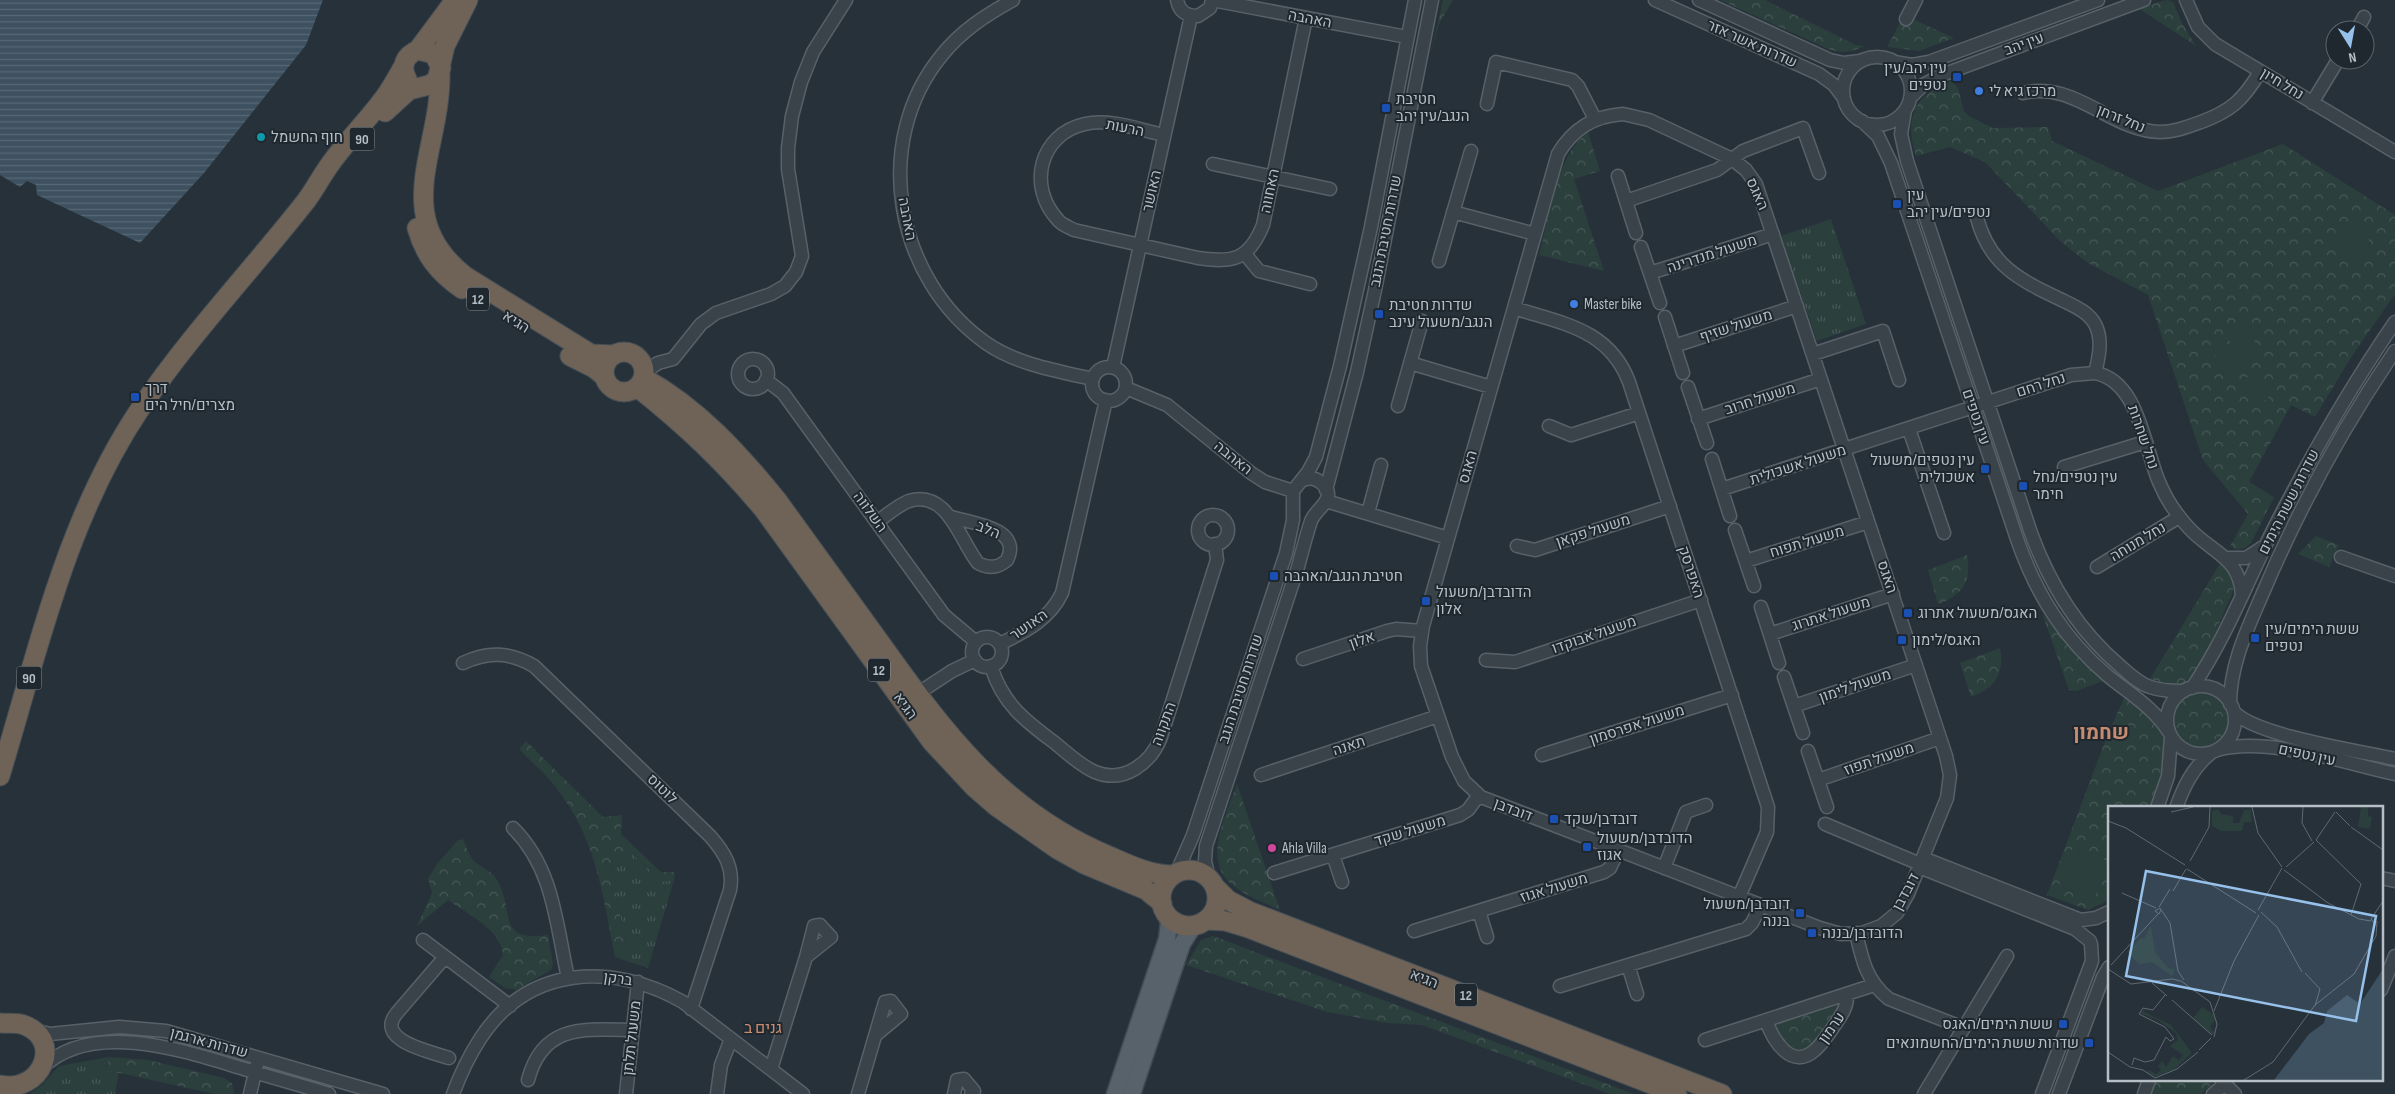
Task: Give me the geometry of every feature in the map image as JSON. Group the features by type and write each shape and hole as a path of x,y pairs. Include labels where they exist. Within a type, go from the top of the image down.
{"highway":[{"name":"90","path":"308,198 330,163 382,102 409,55 418,50 455,0"},
{"name":"הגיא","path":"468,0 445,46 440,70 438,118 416,206 416,226 425,252 438,270 464,290 605,377"},
{"path":"418,50 434,54 440,70"},
{"path":"403,67 406,78 415,86 423,87 435,102 438,118"},
{"name":"90","path":"0,743 29,648 59,579 84,512 104,469 139,410 192,338 308,198 337,168 395,101 409,90 433,83 440,70"},
{"name":"הגיא","path":"424,176 422,205 427,224 438,248 457,270 582,349 598,355 613,355"},
{"name":"12","path":"605,377 609,385 625,392 642,379 642,360 633,353 621,352 613,355"},
{"path":"605,377 604,367 613,355"},
{"name":"הגיא","path":"642,379 671,393 730,444 777,500 917,694 965,754 1008,794 1036,815 1092,849 1145,871 1175,874"},
{"name":"הגיא","path":"642,379 743,484 764,510 927,735 974,787 997,807 1057,849 1084,864 1146,890 1164,908"},
{"name":"90","path":"0,776 59,579"},
{"name":"12","path":"1175,874 1184,871 1195,871 1212,883"},
{"path":"1164,908 1163,887 1175,874"},
{"path":"1200,923 1212,914 1216,904 1212,883"},
{"name":"הגיא","path":"1212,883 1228,900 1249,911 1722,1094"},
{"name":"12","path":"1164,908 1178,924 1200,923"},
{"name":"הגיא","path":"1200,923 1225,921 1248,928 1677,1094"},
{"path":"0,1085 20,1090 36,1078 42,1068 45,1056 43,1043 31,1028 19,1024 2,1024"}],"main road":[{"path":"1164,908 1169,929 1171,951"},
{"path":"1115,1094 1152,1007 1171,951 1186,934 1200,923"},
{"path":"1132,1094 1152,1007"}],"street":[{"path":"642,379 658,363 673,359 700,324 716,313 770,294 785,286 796,272 802,256 788,169 788,148 792,116 801,82 812,52 846,0"},
{"name":"האהבה","path":"1013,0 986,15 941,56 913,104 906,128 900,182 903,211 910,242 920,267 939,299 962,323 986,343 1010,356 1092,379"},
{"path":"1177,0 1179,8 1191,16 1205,13 1210,8 1212,0"},
{"name":"האהבה","path":"1212,0 1407,37"},
{"name":"שדרות חטיבת הנגב","path":"1175,874 1194,835 1284,559 1293,524 1295,491 1316,457 1340,366 1367,245 1415,0"},
{"name":"שדרות חטיבת הנגב","path":"1326,495 1373,297 1432,0"},
{"name":"שדרות אשר אזר","path":"1655,0 1818,74 1834,85 1843,97"},
{"name":"שדרות אשר אזר","path":"1699,0 1834,61 1851,63 1865,59"},
{"path":"1906,19 1916,0"},
{"name":"עין יהב","path":"1894,62 1912,65 1930,62 2081,4 2098,0"},
{"name":"עין יהב","path":"1907,104 1923,85 1942,75 2144,0"},
{"name":"נחל חיון","path":"2186,0 2194,21 2206,36 2225,51 2395,152"},
{"name":"האושר","path":"1113,367 1191,16"},
{"name":"האחווה","path":"1245,254 1256,242 1263,225 1306,18"},
{"path":"1881,57 1894,62 1903,70 1908,79 1907,104 1893,120 1883,124 1862,121 1850,112 1843,97 1846,76 1856,64 1865,59 1881,57"},
{"path":"1487,104 1496,62 1572,80 1578,86 1595,119"},
{"path":"2312,102 2332,70"},
{"name":"נחל זרחן","path":"2023,93 2042,90 2060,94 2136,127 2154,132 2168,132 2229,110 2243,97 2260,72"},
{"name":"עין נטפים","path":"1907,104 1901,134 1907,162 2038,553 2064,604 2098,646 2143,684 2162,690 2188,689"},
{"name":"האגס","path":"1448,538 1558,154 1571,135 1595,119 1611,115 1636,116 1731,159 1746,170 1756,184 1950,769 1950,787 1945,804 1921,863"},
{"name":"עין נטפים","path":"1862,121 1878,136 1891,163 2026,564 2044,602 2079,649 2108,676 2154,711 2170,735"},
{"name":"הרעות","path":"1140,245 1074,230 1059,221 1048,207 1040,180 1041,165 1051,144 1060,135 1083,124 1107,123 1164,136"},
{"path":"1626,201 1717,170 1743,151 1803,128 1819,172"},
{"path":"1439,261 1471,151"},
{"path":"1213,164 1330,189"},
{"path":"1618,176 1636,233"},
{"path":"1453,212 1535,234"},
{"path":"1976,218 1982,237 1991,252 2009,272 2024,282 2078,308 2090,318 2097,329 2099,343 2095,373"},
{"name":"משעול מנדרינה","path":"1650,273 1773,234"},
{"path":"1140,245 1219,261 1234,259 1245,254 1259,271 1310,284"},
{"name":"משעול מנדרינה","path":"1641,247 1660,303"},
{"name":"משעול שזיף","path":"1674,346 1797,306"},
{"name":"האפרסק","path":"1514,308 1584,331 1603,343 1622,367 1670,506 1769,812 1765,837 1739,897"},
{"path":"1665,317 1683,373"},
{"path":"1398,406 1422,321"},
{"name":"שדרות ששת הימים","path":"2188,689 2216,650 2267,543 2326,431 2395,322"},
{"path":"1813,354 1883,331 1899,380"},
{"name":"שדרות ששת הימים","path":"2232,708 2231,684 2237,659 2282,551 2341,438 2395,350"},
{"path":"1410,363 1491,387"},
{"path":"1113,367 1124,374 1126,388 1119,398 1106,400 1095,393 1092,379 1100,369 1113,367"},
{"name":"נחל רחם","path":"1988,403 2071,375 2095,373"},
{"name":"נחל שחרות","path":"2095,373 2114,380 2124,390 2132,403 2161,486 2179,517 2203,542 2227,558 2240,577 2242,596"},
{"name":"משעול חרוב","path":"1698,419 1821,379"},
{"name":"השלווה","path":"766,380 783,393 944,615 976,642"},
{"path":"1688,387 1707,443"},
{"name":"האהבה","path":"1126,388 1167,405 1251,473 1266,482 1295,491"},
{"name":"האושר","path":"1000,644 1043,619 1055,607 1062,593 1106,400"},
{"name":"משעול אשכולית","path":"1722,490 1988,403"},
{"path":"1549,426 1571,434 1639,413"},
{"path":"1909,429 1944,533"},
{"path":"2064,468 2145,442"},
{"path":"1712,459 1730,516"},
{"path":"1368,513 1381,465"},
{"path":"1326,495 1318,511 1304,513 1298,509 1295,491 1309,478 1317,480 1326,495 1368,513 1448,538"},
{"name":"הלב","path":"877,522 900,506 918,500 934,503 951,517 978,563 984,566 996,567 1007,560 1010,545 1004,534 992,528 951,517"},
{"name":"משעול פקאן","path":"1517,546 1535,550 1670,506"},
{"name":"שדרות חטיבת הנגב","path":"1212,883 1205,861 1206,846 1298,567 1311,521 1318,511"},
{"name":"נחל מנוחה","path":"2097,567 2179,517"},
{"name":"משעול תפוח","path":"1746,561 1868,522"},
{"path":"1735,530 1754,586"},
{"name":"דובדבן","path":"1448,538 1422,631 1421,666 1457,770 1468,786 1479,795 1830,932 1856,934 1882,926 1897,913 1906,899 1921,863"},
{"path":"2227,558 2249,557 2267,543"},
{"name":"התקווה","path":"991,666 997,684 1010,704 1032,726 1095,772 1108,775 1129,772 1148,761 1161,737 1217,560 1216,544"},
{"path":"2341,558 2395,576"},
{"name":"משעול אתרוג","path":"1770,634 1893,594"},
{"name":"משעול אבוקדו","path":"1486,660 1515,662 1701,600"},
{"path":"1761,607 1779,663"},
{"name":"אלון","path":"1303,659 1387,631 1396,629 1422,631"},
{"path":"985,637 990,637 1000,644 1002,654 1000,660 991,666 985,666 975,660 973,649 976,642 985,637"},
{"name":"לוטוס","path":"463,663 474,658 495,654 515,657 534,666 704,830 722,851 731,874 730,890 691,1009"},
{"path":"917,694 952,670 975,660"},
{"name":"משעול לימון","path":"1794,706 1916,665"},
{"path":"1784,677 1803,733"},
{"path":"2158,806 2168,776 2170,735 2166,721 2168,711 2172,701 2188,689 2205,687 2215,690 2232,708 2234,725 2232,735 2203,759 2192,773 2177,806"},
{"name":"משעול אפרסמון","path":"1542,755 1732,695"},
{"name":"עין נטפים","path":"2232,708 2250,724 2277,733 2395,759"},
{"name":"תאנה","path":"1261,775 1438,716"},
{"path":"2170,735 2181,748 2191,753 2215,751"},
{"name":"משעול תפוז","path":"1818,780 1940,738"},
{"name":"עין נטפים","path":"2215,751 2243,747 2275,748 2395,774"},
{"path":"1808,750 1827,807"},
{"name":"משעול שקד","path":"1274,873 1460,815 1468,810 1479,795"},
{"path":"1664,868 1686,812 1706,804"},
{"path":"1825,824 2075,928 2091,943 2098,954 2108,959"},
{"path":"513,828 532,849 544,871 568,978"},
{"name":"משעול אגוז","path":"1414,931 1604,872 1610,868 1618,850"},
{"path":"1333,855 1342,882"},
{"path":"1921,863 2078,919 2088,920 2106,913"},
{"path":"2382,878 2395,881"},
{"path":"1560,986 1746,929 1752,923 1760,905"},
{"path":"1479,911 1487,937"},
{"path":"2042,1094 2092,961 2091,929 2106,913"},
{"path":"1856,934 1865,969 1874,985 1889,999 1964,1028"},
{"path":"423,940 510,1006"},
{"path":"1924,1094 2007,956"},
{"path":"2382,988 2395,956"},
{"path":"445,957 396,1014 390,1028 395,1036 402,1041 449,1058"},
{"path":"771,1069 806,957"},
{"path":"1628,965 1637,994"},
{"path":"2059,1094 2103,977 2108,969"},
{"name":"ברקן","path":"453,1094 481,1037 510,1006 532,991 568,978 587,975 614,976 663,991 691,1009 803,1094"},
{"name":"משעול תלתן","path":"626,1094 638,982"},
{"name":"ערמון","path":"1705,1040 1874,985"},
{"name":"ערמון","path":"1766,1020 1772,1037 1782,1050 1794,1057 1808,1056 1822,1043 1846,1008 1847,994"},
{"name":"שדרות ארגמן","path":"31,1028 50,1034 119,1027 151,1029 187,1036 383,1094"},
{"path":"528,1080 539,1054 554,1039 564,1034 589,1029 633,1030"},
{"path":"858,1094 877,1034"},
{"path":"717,1094 721,1065 731,1039"},
{"name":"שדרות ארגמן","path":"42,1068 54,1056 75,1048 103,1044 135,1043 177,1049 329,1094"},
{"path":"250,1094 258,1057"},
{"path":"954,1094 957,1080 964,1080 974,1091 971,1094"},
{"path":"2144,1094 2148,1082"},
{"path":"2213,1094 2223,1082 2235,1094"}],"green space":[{"path":"1443,0 1453,0 1439,24 1431,52"},
{"path":"1720,0 1765,0 1856,45 1865,46 1846,52 1828,49"},
{"path":"2167,0 2173,2 2182,23 2196,46 2138,8"},
{"path":"1904,15 1954,38 1919,51 1887,47"},
{"path":"1952,81 1958,88 1964,111 1969,116 1993,128 2048,127 2052,141 2158,191 2283,144 2395,215 2395,294 2352,356 2315,417 2291,405 2249,482 2274,497 2251,543 2245,548 2237,550 2230,546 2248,514 2203,460 2148,295 2088,263 2061,242 1985,162 1950,147 1916,156 1911,131 1915,110 1929,93 1939,86"},
{"path":"1588,132 1600,171 1574,179 1604,271 1539,255 1550,206 1561,172 1577,142"},
{"path":"1831,219 1866,324 1817,341 1781,236"},
{"path":"2353,227 2359,228 2364,232 2368,237 2368,249 2364,254 2359,258 2353,259 2347,258 2342,254 2338,249 2337,243 2338,237 2342,232 2347,228"},
{"path":"2247,319 2260,357 2238,365 2225,326"},
{"path":"2228,344 2237,369 2222,374 2213,349"},
{"path":"2260,373 2269,399 2250,406 2242,379"},
{"path":"2316,536 2339,545 2329,567 2298,554"},
{"path":"1967,555 1968,572 1964,586 1954,596 1938,604 1928,570"},
{"path":"2221,562 2231,576 2233,592 2211,642 2197,668 2190,678 2183,683 2166,685 2148,682"},
{"path":"2042,613 2076,656 2103,681 2076,691 2069,690"},
{"path":"2000,648 2001,665 1996,679 1992,685 1971,697 1960,663"},
{"path":"2195,692 2207,692 2221,700 2229,714 2227,731 2221,740 2207,748 2195,748 2185,743 2178,736 2173,726 2173,714 2178,704 2185,697"},
{"path":"2125,696 2140,707 2157,726 2163,737 2166,760 2160,783 2151,806 2108,806 2108,900 2088,910 2047,895 2109,731"},
{"path":"526,741 603,817 622,815 621,834 661,872 675,872 674,880 663,882 633,855 613,859 611,864 629,962 615,957 596,867 580,826 554,785 519,749"},
{"path":"1237,784 1280,910 1240,891 1225,877 1219,865 1217,852 1222,824"},
{"path":"463,839 473,860 495,877 501,888 509,920 513,928 520,934 531,936 548,935 553,964 551,970 516,990 505,988 489,977 503,955 497,938 482,923 448,900 417,926 432,893 428,879 437,864 457,841"},
{"path":"2073,848 2108,861 2094,899 2059,886"},
{"path":"633,855 662,881 674,880 648,968 629,962 611,864 613,859"},
{"path":"1213,936 1634,1094 1610,1094 1422,1025 1387,1023 1327,1012 1186,965 1201,940"},
{"path":"1839,1002 1839,1010 1824,1031 1807,1047 1799,1050 1790,1048 1782,1040 1774,1024"},
{"path":"109,1057 106,1070 119,1072 115,1094 30,1094 42,1085 59,1066"},
{"path":"109,1057 148,1060 224,1078 232,1083 234,1094 215,1094 106,1070"},
{"path":"2154,1082 2212,1082 2212,1084 2201,1094 2150,1093"}],"water":[{"path":"0,0 323,0 306,45 204,173 140,243 37,195 36,185 27,181 20,187 0,175"}],"place":[{"name":"עין יהב/עין נטפים","path":"1957,77"},
{"name":"מרכז גיא לי","path":"1979,91"},
{"name":"חטיבת הנגב/עין יהב","path":"1386,108"},
{"name":"חוף החשמל","path":"261,137"},
{"name":"עין נטפים/עין יהב","path":"1897,204"},
{"name":"Master bike","path":"1574,304"},
{"name":"שדרות חטיבת הנגב/משעול עינב","path":"1379,314"},
{"name":"דרך מצרים/חיל הים","path":"135,397"},
{"name":"עין נטפים/משעול אשכולית","path":"1985,469"},
{"name":"עין נטפים/נחל חימר","path":"2023,486"},
{"name":"חטיבת הנגב/האהבה","path":"1274,576"},
{"name":"הדובדבן/משעול אלון","path":"1426,601"},
{"name":"האגס/משעול אתרוג","path":"1908,613"},
{"name":"ששת הימים/עין נטפים","path":"2255,638"},
{"name":"האגס/לימון","path":"1902,640"},
{"name":"דובדבן/שקד","path":"1554,819"},
{"name":"הדובדבן/משעול אגוז","path":"1587,847"},
{"name":"Ahla Villa","path":"1272,848"},
{"name":"דובדבן/משעול בננה","path":"1800,913"},
{"name":"הדובדבן/בננה","path":"1812,933"},
{"name":"ששת הימים/האגס","path":"2063,1024"},
{"name":"שדרות ששת הימים/החשמונאים","path":"2089,1043"}],"district":[{"name":"שחמון","path":"2101,733"},
{"name":"גנים ב","path":"763,1028"}]}
